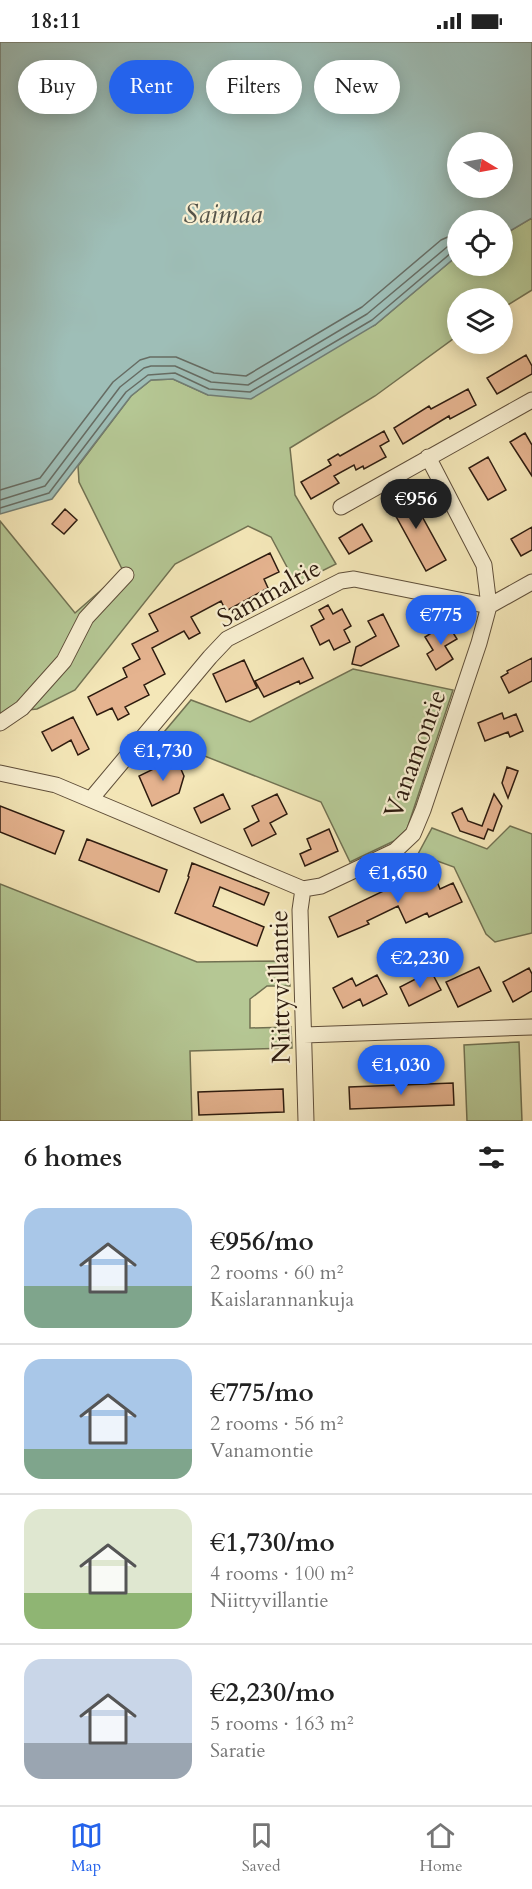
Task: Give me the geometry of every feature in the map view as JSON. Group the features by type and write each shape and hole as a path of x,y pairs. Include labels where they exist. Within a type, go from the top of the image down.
{"street":[{"path":"341,507 532,400"},
{"path":"428,457 484,565 489,606 532,582"},
{"path":"0,723 22,708 64,661 86,618 126,575"},
{"name":"Sammaltie","path":"91,799 210,657 228,639 341,581 354,579 489,606"},
{"name":"Vanamontie","path":"303,889 321,886 395,850 413,834 479,643 489,606"},
{"name":"Niittyvillantie","path":"0,773 56,785 303,889 300,910 306,1121"},
{"path":"304,1035 532,1027"}],"green space":[{"path":"532,218 532,290 513,302 513,288 447,288 447,343 375,396 290,448 295,495 336,564 296,584 271,537 248,526 175,564 75,690 37,709 0,713 0,521 75,613 123,571 79,482 78,466 131,396 151,380 173,379 208,395 375,325 447,264 447,276 513,276 513,229"},
{"path":"353,669 453,690 407,829 394,841 350,862 321,802 159,738 191,700 250,722"},
{"path":"510,826 532,834 532,933 495,942 486,934 454,867 418,854 432,828 487,849"},
{"path":"0,884 197,962 288,961 290,986 267,986 250,999 250,1028 291,1027 292,1048 190,1051 192,1121 0,1121"},
{"path":"519,1042 522,1121 467,1121 464,1045"}],"water":[{"name":"Saimaa","path":"0,42 532,42 532,218 513,229 513,210 447,210 447,264 375,325 251,399 208,395 173,379 151,380 131,396 52,499 0,514"}],"building":[{"path":"526,355 532,366 532,374 497,394 487,378"},
{"path":"468,389 476,405 450,419 449,416 403,444 394,428 429,406 431,409"},
{"path":"384,431 389,441 380,446 386,457 364,469 363,466 356,470 354,465 334,476 339,483 311,499 301,482 331,465 328,460 338,454 340,456"},
{"path":"525,433 532,445 532,476 510,442"},
{"path":"488,457 506,490 488,500 469,468"},
{"path":"407,489 446,560 426,571 387,500"},
{"path":"65,509 77,520 64,534 52,524"},
{"path":"362,524 372,541 349,554 339,538"},
{"path":"532,527 532,550 521,556 511,539"},
{"path":"270,553 279,572 264,579 268,588 226,611 221,601 191,617 200,633 189,639 184,631 152,648 165,674 144,685 149,695 125,707 129,714 118,720 112,708 97,715 88,697 127,677 123,668 140,659 132,644 158,631 149,614"},
{"path":"328,605 333,614 342,609 351,626 344,630 350,642 334,650 329,640 320,645 311,626 324,619 319,610"},
{"path":"383,614 399,646 361,666 352,664 356,647 376,636 368,621"},
{"path":"447,623 457,639 445,646 453,659 436,670 427,654 433,650 425,637"},
{"path":"303,658 313,678 300,684 299,681 264,697 255,681"},
{"path":"532,658 532,681 509,693 501,677 508,673 507,671"},
{"path":"244,660 257,688 226,702 213,674"},
{"path":"502,713 504,719 516,714 523,731 510,737 508,732 485,741 478,723"},
{"path":"73,717 89,749 78,755 71,740 52,751 42,732"},
{"path":"176,758 184,776 179,793 152,806 139,776"},
{"path":"507,767 518,771 508,798 502,783"},
{"path":"223,794 230,809 201,823 194,808"},
{"path":"277,794 287,814 270,823 276,834 252,846 244,829 259,821 252,806"},
{"path":"494,794 502,806 493,831 488,829 484,839 460,831 452,813 462,808 468,821 482,826"},
{"path":"0,806 64,831 55,854 0,832"},
{"path":"329,829 338,851 305,866 300,854 311,849 307,839"},
{"path":"87,839 167,870 159,892 79,860"},
{"path":"192,863 269,893 264,905 220,887 213,906 264,927 257,946 175,913"},
{"path":"427,874 431,882 436,879 440,889 453,883 462,902 429,917 427,913 406,923 398,906 367,921 369,924 338,937 329,917 400,883 401,886"},
{"path":"479,967 491,991 458,1007 446,982"},
{"path":"529,968 532,974 532,991 513,1002 503,982"},
{"path":"431,971 441,990 409,1006 400,987"},
{"path":"377,975 387,994 363,1006 360,999 343,1008 333,988 352,978 356,986"},
{"path":"453,1083 454,1105 350,1109 349,1087"},
{"path":"283,1089 284,1112 199,1115 198,1092"}]}
